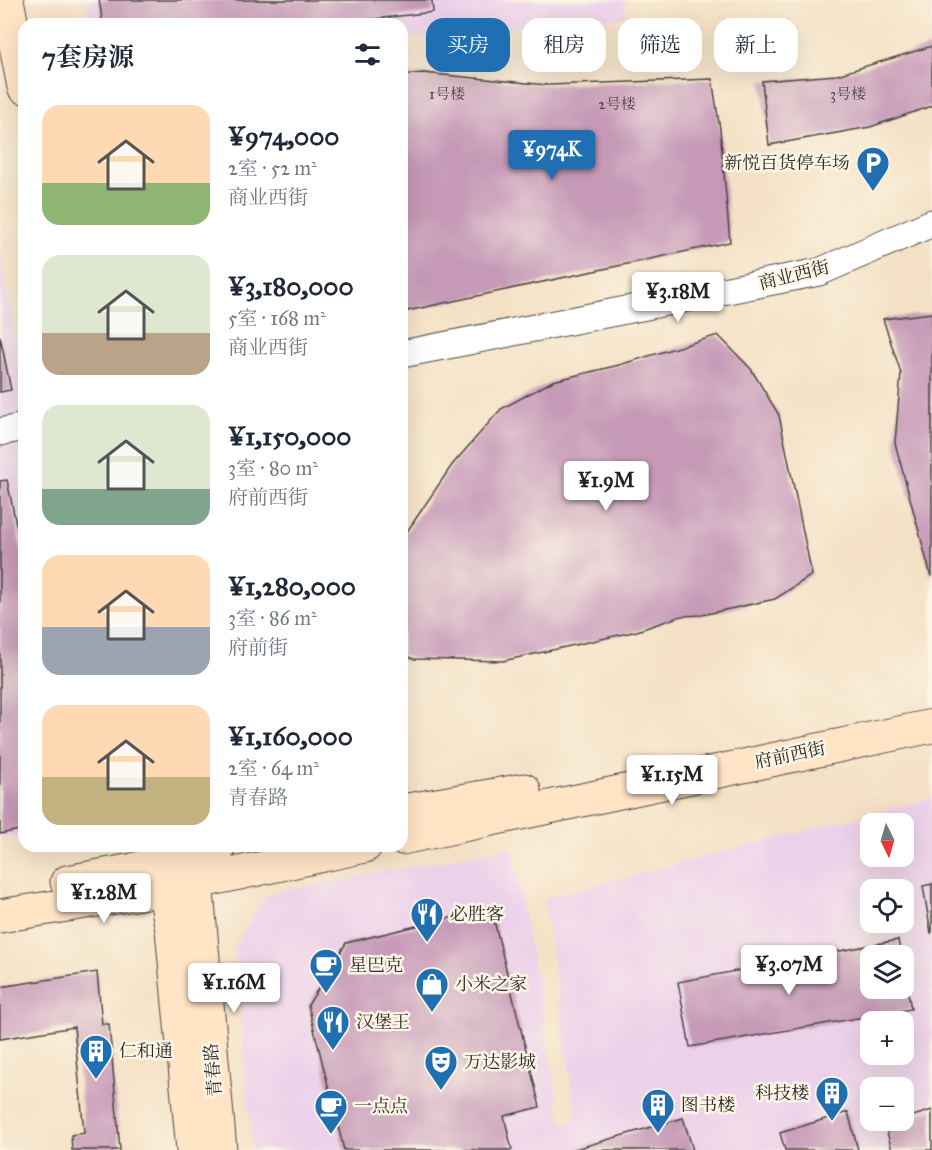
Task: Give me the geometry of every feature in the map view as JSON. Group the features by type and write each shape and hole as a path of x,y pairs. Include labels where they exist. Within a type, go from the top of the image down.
{"street":[{"path":"7,0 18,56"},
{"path":"30,0 33,18"},
{"name":"商业西街","path":"408,353 819,272 932,223"},
{"path":"0,432 18,428"},
{"name":"府前西街","path":"408,810 684,761 932,709"},
{"name":"府前西街","path":"408,837 932,726"},
{"path":"0,894 201,857 276,852"},
{"name":"青春路","path":"201,857 220,1150"},
{"path":"0,916 160,866"},
{"name":"青春路","path":"160,866 172,930 193,1150"}],"shaded area":[{"path":"85,0 625,0 626,17 522,18 522,27 510,28 510,18 426,18 426,37 408,38 408,18 87,18"},
{"path":"0,248 18,355 18,836 0,839"},
{"path":"932,798 932,1150 252,1150 234,947 267,894 512,847 562,1125 576,1119 544,898 860,817 860,867 914,867 914,813 874,813"}],"building":[{"path":"99,0 432,0 433,12 382,18 102,18"},
{"path":"932,46 932,106 870,127 769,145 762,81 837,75"},
{"path":"423,73 548,85 712,79 720,129 730,242 408,311 408,74"},
{"path":"932,313 931,576 895,443 901,373 883,319"},
{"path":"718,335 751,369 779,415 812,575 775,599 702,615 681,616 637,631 503,661 408,657 408,530 452,465 501,409 553,381 619,365"},
{"path":"0,336 11,390 0,392"},
{"path":"7,480 18,534 18,830 0,834 0,481"},
{"path":"932,884 932,932 931,933 923,886"},
{"path":"491,908 540,1107 504,1116 512,1150 344,1150 308,1005 346,943"},
{"path":"898,940 899,945 872,945"},
{"path":"860,947 860,999 909,999 911,1009 860,1011 860,1018 690,1047 678,982"},
{"path":"97,972 102,1024 109,1024 120,1150 72,1150 71,1135 84,1133 74,1027 0,1039 0,987"},
{"path":"932,1110 932,1150 892,1150 887,1131 914,1131 914,1116"},
{"name":"科技楼","path":"848,1112 858,1150 785,1150 780,1133"},
{"name":"图书楼","path":"683,1118 693,1150 575,1150 575,1149"}],"place":[{"name":"新悦百货停车场","path":"873,192"},
{"name":"必胜客","path":"427,943"},
{"name":"星巴克","path":"326,994"},
{"name":"小米之家","path":"432,1013"},
{"name":"汉堡王","path":"333,1051"},
{"name":"仁和通","path":"96,1080"},
{"name":"万达影城","path":"441,1091"},
{"name":"科技楼","path":"832,1122"},
{"name":"图书楼","path":"658,1134"},
{"name":"一点点","path":"331,1135"}]}
